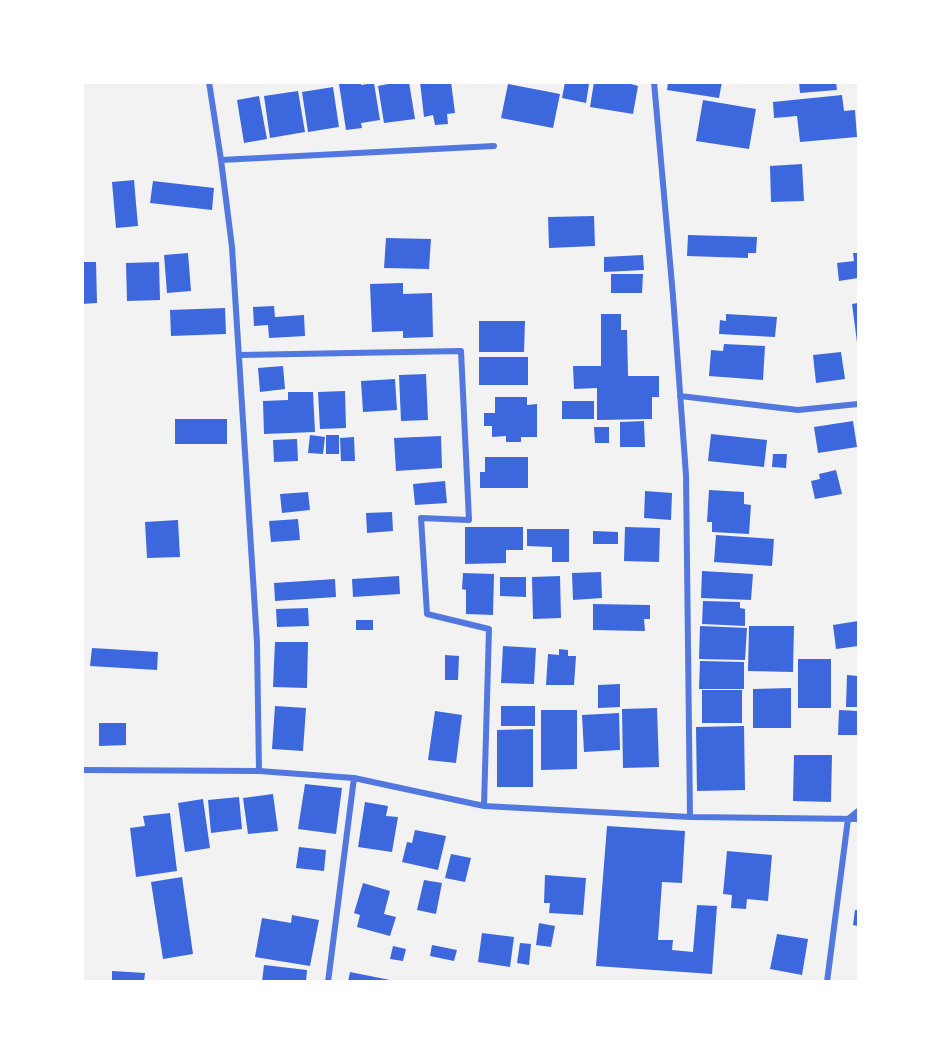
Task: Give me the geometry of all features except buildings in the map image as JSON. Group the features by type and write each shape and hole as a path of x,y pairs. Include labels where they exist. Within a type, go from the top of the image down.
{"street":[{"path":"209,82 232,247 240,355 257,642 259,771"},
{"path":"654,82 686,475 690,817"},
{"path":"221,159 494,146"},
{"path":"240,355 461,351 469,520 421,518 427,614 489,629 484,806"},
{"path":"680,396 798,410 858,404"},
{"path":"82,770 259,771 354,778 484,806 690,817 858,819"},
{"path":"327,981 354,778"},
{"path":"827,981 848,819 858,811"}]}
